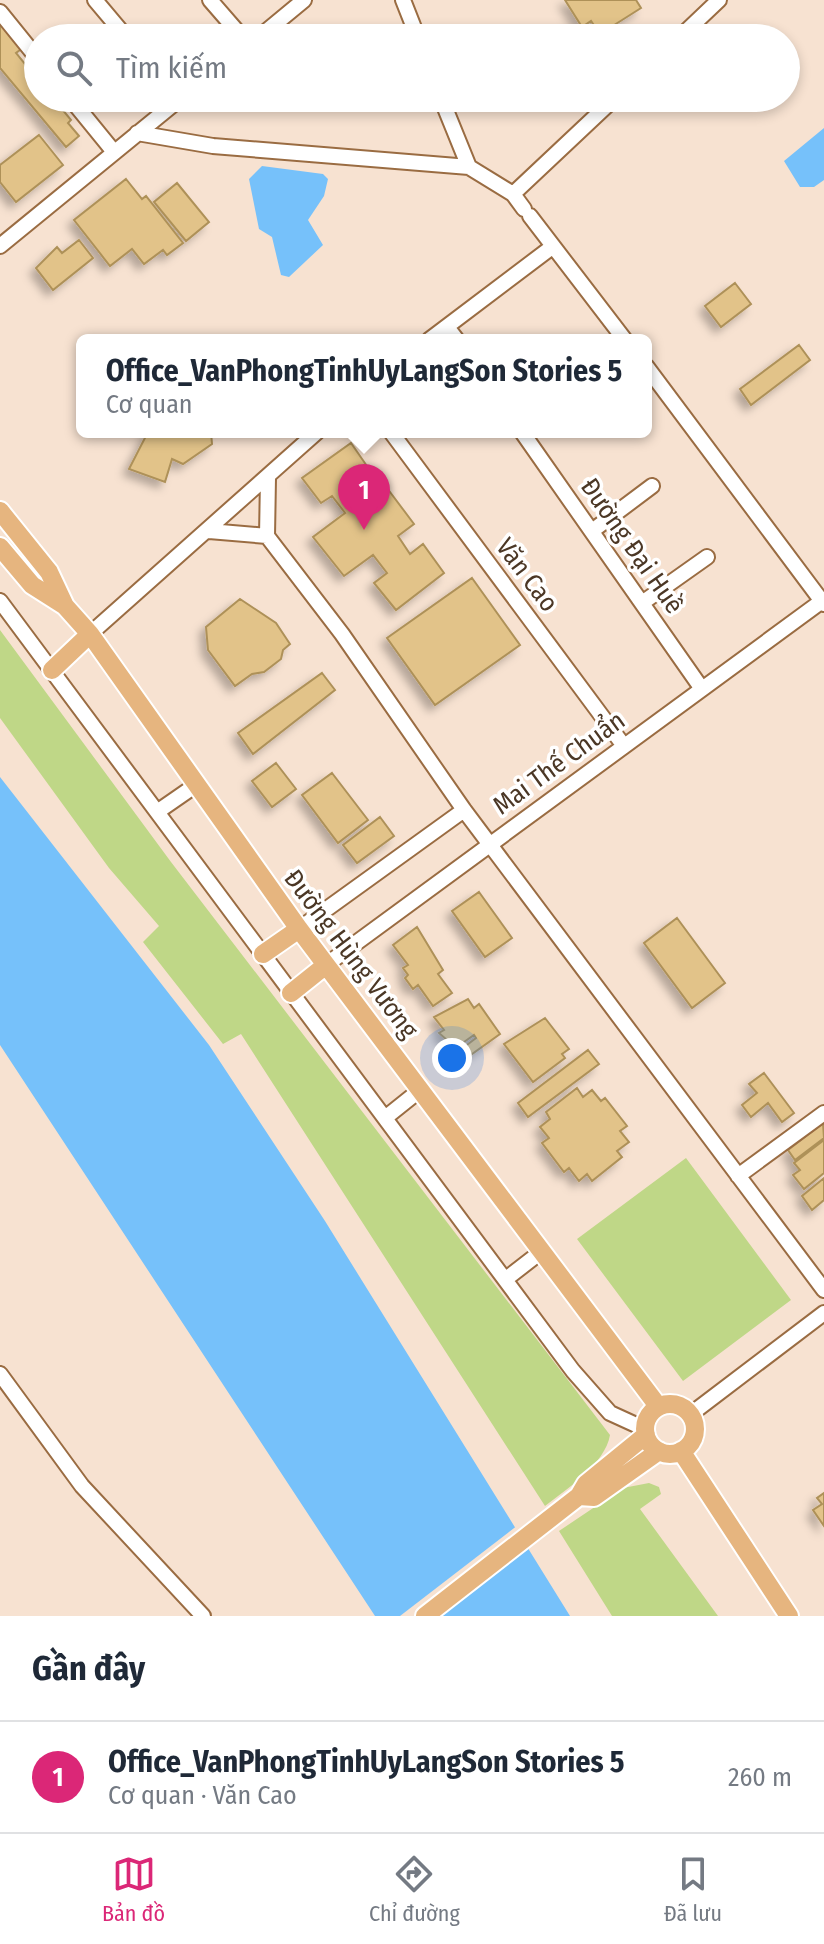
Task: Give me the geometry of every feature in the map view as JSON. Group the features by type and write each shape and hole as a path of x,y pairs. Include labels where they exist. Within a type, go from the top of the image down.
{"main road":[{"name":"Đường Hùng Vương","path":"0,511 49,572 65,606"},
{"name":"Đường Hùng Vương","path":"0,547 32,585 65,606 90,634 299,929 658,1406"},
{"path":"52,670 90,634"},
{"path":"263,954 299,929"},
{"path":"291,993 326,965"},
{"path":"425,1616 579,1496 586,1484 645,1432 651,1412 658,1406 670,1403 691,1414 694,1435 681,1451"},
{"path":"645,1432 659,1451"},
{"path":"579,1496 594,1497 659,1451 681,1451"},
{"path":"681,1451 789,1616"}],"street":[{"path":"95,0 115,24"},
{"path":"210,0 231,24"},
{"path":"275,24 304,0"},
{"path":"403,0 412,24"},
{"path":"694,24 719,0"},
{"path":"0,12 24,42"},
{"path":"81,112 114,152"},
{"path":"0,246 163,112"},
{"path":"447,112 469,167"},
{"path":"513,194 600,112"},
{"path":"137,133 213,146 469,167 513,194 620,334"},
{"path":"437,334 552,247"},
{"path":"447,327 452,334"},
{"path":"652,374 823,603"},
{"path":"90,634 311,438"},
{"name":"Văn Cao","path":"395,438 624,746"},
{"name":"Đường Đại Huề","path":"526,438 702,689"},
{"path":"268,478 267,536 342,634 464,810 824,1290"},
{"path":"592,531 652,486"},
{"path":"209,531 267,536"},
{"path":"642,603 707,557"},
{"path":"0,601 601,1406 645,1432"},
{"name":"Mai Thế Chuẩn","path":"326,965 823,603"},
{"path":"157,812 196,785"},
{"name":"Mai Thế Chuẩn","path":"299,929 464,810"},
{"path":"385,1118 420,1090"},
{"path":"738,1176 824,1113"},
{"path":"506,1279 542,1251"},
{"path":"691,1414 824,1313"},
{"path":"0,1374 82,1486 203,1616"}],"green space":[{"path":"0,630 171,862 610,1435 607,1446 593,1466 545,1506 241,1034 223,1044 143,942 159,926 109,868 0,718"},
{"path":"686,1158 791,1300 683,1381 577,1239"},
{"path":"649,1483 659,1487 661,1494 640,1509 718,1616 612,1616 559,1531 623,1488"}],"water":[{"path":"824,128 824,180 814,187 800,187 784,161"},
{"path":"262,166 323,174 328,179 324,196 308,220 323,245 289,277 281,275 272,237 259,229 249,179"},
{"path":"0,777 209,1045 325,1221 570,1616 375,1616 0,1045"}],"pier":[{"path":"518,1525 530,1546 440,1616 400,1616"}],"building":[{"path":"565,0 636,0 641,8 616,24 593,24 591,21 580,24"},
{"path":"4,22 24,47 16,53 24,63 24,97 0,68 0,25"},
{"path":"37,112 64,112 71,120 68,123 79,136 66,147"},
{"path":"39,135 63,165 16,202 0,182 0,165"},
{"path":"126,179 142,199 146,196 183,243 167,255 163,250 144,264 132,249 110,266 74,220"},
{"path":"177,183 209,222 186,241 154,202"},
{"path":"79,240 93,258 53,290 36,268 57,247 62,253"},
{"path":"735,283 751,304 721,327 705,306"},
{"path":"799,345 810,360 751,405 740,389"},
{"path":"145,438 212,438 212,444 183,464 172,459 165,482 129,469"},
{"path":"351,443 369,469 356,479 368,495 384,484 414,524 398,536 410,554 423,544 444,573 396,610 374,583 387,573 373,555 344,576 313,537 345,513 332,496 321,503 302,478"},
{"path":"472,578 520,645 435,705 387,638"},
{"path":"240,599 276,623 290,644 283,650 281,659 264,672 252,674 235,686 208,650 206,627"},
{"path":"322,673 335,690 253,754 238,733"},
{"path":"276,763 296,789 272,807 252,781"},
{"path":"332,773 368,820 338,843 302,795"},
{"path":"380,817 394,836 357,863 343,845"},
{"path":"479,892 512,938 485,957 452,911"},
{"path":"677,918 725,983 692,1008 644,943"},
{"path":"417,927 443,970 438,974 452,993 433,1006 418,985 413,989 405,978 408,975 403,968 408,965 393,945"},
{"path":"468,999 474,1008 479,1004 500,1034 465,1059 459,1051 476,1038 474,1035 464,1042 448,1041 439,1033 444,1030 434,1017"},
{"path":"545,1018 569,1049 562,1054 565,1058 533,1082 504,1044"},
{"path":"588,1050 599,1064 528,1117 518,1103"},
{"path":"764,1073 794,1113 782,1122 768,1103 751,1117 742,1105 757,1093 749,1084"},
{"path":"577,1088 583,1097 592,1090 601,1101 605,1098 627,1126 620,1131 629,1142 617,1151 622,1157 592,1181 587,1174 579,1181 569,1168 564,1172 542,1143 549,1138 540,1127 550,1119 546,1112"},
{"path":"823,1123 824,1138 795,1160 788,1150"},
{"path":"824,1140 824,1173 804,1189 793,1175 800,1170 794,1163"},
{"path":"824,1178 824,1200 812,1210 802,1196"},
{"path":"824,1493 824,1526 813,1510 822,1504 817,1498"}],"place":[{"name":"Office_VanPhongTinhUyLangSon Stories 5","path":"364,530"}]}
